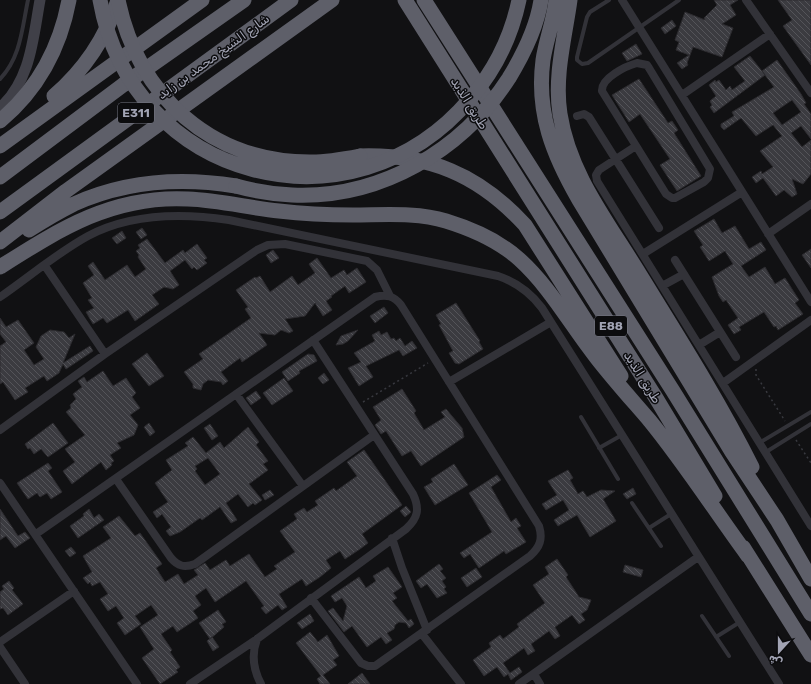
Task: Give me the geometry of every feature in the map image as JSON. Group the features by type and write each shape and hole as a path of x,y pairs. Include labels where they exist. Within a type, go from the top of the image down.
{"highway":[{"path":"0,121 19,103 34,85 47,64 58,43 69,0"},
{"path":"100,0 112,45 125,72 140,96 160,118 201,149 244,168 290,177 314,177 352,172 382,164 410,150 442,128 459,112 492,71 505,46 515,19 518,0"},
{"path":"0,140 55,96 80,72 106,31 118,0"},
{"path":"118,0 128,39 147,74 172,106 202,131 220,141 242,151 289,161 313,162 360,156 384,155 407,157 437,165 472,180 492,193 525,225 650,422"},
{"path":"0,146 202,0"},
{"name":"E311","path":"0,176 123,85 244,0"},
{"name":"شارع الشيخ محمد بن زايد","path":"0,212 291,0"},
{"path":"0,242 72,186 332,0"},
{"name":"طريق الذيد","path":"405,0 656,398 748,556 811,655"},
{"name":"طريق الذيد","path":"424,0 674,391 811,614"},
{"path":"0,246 74,205 126,187 181,181 208,182 236,186 264,193 293,195 336,192 379,183 406,172 431,157 454,140 478,118 499,92 517,65 531,35 541,0"},
{"path":"556,0 546,45 542,78 544,111 556,158 579,200 682,370 732,452 777,520 811,578"},
{"path":"570,0 559,71 558,92 561,120 570,154 589,191 720,406 777,520"},
{"path":"0,267 71,224 98,212 127,204 156,200 185,198 279,211 314,214 415,216 443,220 470,229 493,240 517,258 554,298 596,357 650,422 748,556"}],"street":[{"path":"0,108 15,90 26,70 40,0"},
{"path":"622,0 811,302"},
{"path":"746,0 811,93"},
{"path":"682,95 770,34"},
{"path":"642,63 649,68 708,164 710,174 704,182 679,197 672,198 666,194 636,146 604,94 602,87 606,80 632,64 642,63"},
{"path":"577,116 588,115 659,228"},
{"path":"636,146 599,170 596,178 811,526"},
{"path":"643,254 742,192"},
{"path":"768,234 811,204"},
{"path":"0,297 89,236 112,226 147,218 168,216 200,216 508,279 527,291 542,308 623,434 698,557 779,684"},
{"path":"0,430 105,354 257,250 274,244 285,244 367,262 377,270 390,296"},
{"path":"675,260 736,357"},
{"path":"45,266 105,354"},
{"path":"662,286 684,274"},
{"path":"36,534 375,296 390,296 397,299 401,305 539,526 542,534 539,546 530,556 425,632 375,666 368,666 356,657 311,598"},
{"path":"723,382 811,320"},
{"path":"449,382 551,322"},
{"path":"699,346 720,332"},
{"path":"190,684 257,639 414,523 417,513 417,503 313,340"},
{"path":"236,394 303,486"},
{"path":"116,479 175,563 188,566 194,564 374,435"},
{"path":"0,483 137,684"},
{"path":"392,538 425,632 461,684"},
{"path":"518,684 698,557"},
{"path":"0,642 74,591"},
{"path":"257,639 253,663 260,684"},
{"path":"0,647 25,684"},
{"path":"534,674 540,684"}],"lane":[{"path":"0,79 8,69 18,50 28,0"},
{"path":"609,0 590,12 587,17 577,57 579,63 588,63 679,0"},
{"path":"759,443 811,412"},
{"path":"581,417 618,479"},
{"path":"765,453 811,424"},
{"path":"599,448 623,434"},
{"path":"632,502 661,546"},
{"path":"649,528 672,513"},
{"path":"702,616 729,656"},
{"path":"716,637 740,622"}],"path":[{"path":"356,406 435,360"},
{"path":"756,375 788,426"},
{"path":"793,435 811,463"}],"building":[{"path":"714,0 738,0 730,5 736,15 722,24 733,28 722,57 693,47 687,63 688,65 682,69 677,63 689,55 676,50 679,42 675,40 685,12 705,20 704,18 717,5"},
{"path":"778,0 811,0 811,65 783,26 792,20"},
{"path":"672,20 676,26 665,34 661,28"},
{"path":"636,44 642,54 627,61 622,53"},
{"path":"750,56 765,75 714,113 710,107 712,105 710,101 716,96 709,85 715,80 716,82 719,80 726,90 730,86 732,90 745,81 734,67"},
{"path":"777,60 801,94 806,103 804,104 811,114 811,139 801,126 791,133 802,147 811,140 811,174 803,184 792,179 797,194 792,197 784,190 776,196 763,178 756,183 752,177 761,171 762,174 773,167 760,151 782,136 773,125 756,136 741,118 724,130 721,127 721,124 734,116 732,112 774,87 762,71","holes":["792,100 801,112 782,125 773,113"]},
{"path":"639,79 668,123 672,121 678,130 674,133 701,176 677,191 660,165 670,159 640,114 629,122 612,95"},
{"path":"714,219 722,233 735,226 749,249 761,242 766,250 741,266 749,277 765,267 775,284 785,278 799,300 795,303 803,314 778,330 776,326 774,327 764,312 739,327 741,330 734,334 728,325 738,318 726,300 723,302 719,296 712,277 733,264 725,251 709,261 700,247 703,245 694,231"},
{"path":"142,228 147,235 141,239 136,232"},
{"path":"122,231 126,238 117,244 112,238"},
{"path":"147,239 165,263 183,250 185,253 197,244 207,258 204,260 207,263 197,270 194,267 192,269 185,260 170,271 179,285 173,289 164,287 152,295 159,304 135,321 128,310 107,323 103,318 93,324 86,312 94,308 88,300 92,298 83,283 94,275 88,266 93,262 105,280 127,265 135,277 146,269 136,251 140,248 138,245"},
{"path":"811,249 811,268 802,255"},
{"path":"273,250 279,258 271,263 266,255"},
{"path":"317,258 331,278 344,270 347,275 357,268 366,282 349,293 345,286 331,296 332,297 326,301 332,310 323,316 315,303 305,316 285,319 293,331 289,333 281,330 275,335 259,333 267,345 242,362 240,358 221,372 228,381 223,385 221,382 208,380 203,384 201,390 193,388 193,384 184,372 203,359 199,354 251,318 245,309 248,307 236,290 255,277 260,276 270,292 292,276 298,285 315,273 309,264"},
{"path":"456,303 480,341 479,342 483,349 459,364 455,363 449,353 453,351 439,325 441,324 436,315"},
{"path":"384,307 388,313 375,323 370,316"},
{"path":"0,318 6,327 18,320 34,343 24,350 34,365 44,359 36,347 41,336 50,330 64,332 69,338 75,334 63,363 90,346 93,351 66,369 63,364 59,373 47,381 44,376 25,388 28,392 15,400 3,382 0,384 0,346 6,342 0,334"},
{"path":"358,330 348,341 343,344 336,345 341,336"},
{"path":"379,331 381,335 387,332 391,339 394,338 396,341 400,338 405,346 412,341 417,348 403,356 399,350 366,366 373,377 359,386 348,368 361,362 354,353 375,341 372,335"},
{"path":"147,353 164,376 149,386 132,364"},
{"path":"308,354 314,355 317,361 299,371 300,373 288,381 282,372"},
{"path":"103,371 113,386 126,378 136,393 132,397 140,408 130,415 138,425 134,435 117,443 121,448 110,455 114,461 111,463 112,465 106,470 101,462 72,484 63,471 75,462 65,449 85,435 66,412 71,408 70,405 76,399 73,394 82,387 78,381 84,377 87,382"},
{"path":"324,373 329,380 323,384 318,378"},
{"path":"284,378 293,391 272,405 263,393"},
{"path":"402,389 416,411 414,413 424,430 445,417 441,412 446,409 462,428 464,437 421,466 411,451 402,456 386,431 381,434 375,425 381,420 373,407"},
{"path":"256,391 261,398 251,405 246,398"},
{"path":"53,423 68,443 48,457 41,449 34,454 25,444"},
{"path":"149,423 155,432 150,436 144,427"},
{"path":"210,424 218,436 212,440 204,428"},
{"path":"248,427 259,442 256,445 268,461 263,464 268,470 249,484 262,500 255,505 253,503 248,507 238,494 226,503 237,520 231,523 220,507 202,520 200,518 180,532 170,536 166,531 171,527 162,514 157,518 153,512 168,502 155,483 172,470 166,460 188,446 185,443 193,437 206,453 220,442 224,448","holes":["208,458 220,474 205,485 195,471 197,469 195,466"]},
{"path":"364,450 402,505 362,534 368,543 360,549 345,559 340,551 326,560 331,568 320,577 306,586 302,579 279,594 287,607 282,610 278,605 266,614 261,608 264,606 246,581 215,602 206,588 195,596 201,605 193,611 198,618 177,632 173,626 161,634 172,650 170,652 180,667 176,670 178,672 160,684 142,658 154,649 140,627 158,615 151,605 135,616 141,624 125,635 117,623 124,618 116,606 108,611 100,599 108,594 100,582 92,586 90,582 88,584 83,578 92,572 83,556 111,538 103,527 119,516 135,536 140,533 162,564 156,568 165,582 178,574 184,584 198,575 194,570 205,563 210,570 226,560 230,566 249,554 265,577 277,569 274,566 295,552 280,531 297,519 294,514 304,508 307,512 318,505 315,501 334,488 336,491 357,476 347,462"},
{"path":"48,463 52,468 48,471 62,492 51,499 47,493 40,497 37,493 28,499 17,483"},
{"path":"454,464 468,485 435,505 424,487 433,482 431,479"},
{"path":"568,470 573,478 570,480 578,494 583,491 587,497 601,490 615,491 603,499 616,521 590,537 577,515 558,526 554,520 569,510 563,500 546,510 542,504 557,495 548,481"},
{"path":"497,475 501,480 491,487 511,522 516,518 521,526 517,528 526,542 506,554 504,551 479,568 470,554 464,558 460,553 492,532 469,493"},
{"path":"633,488 636,494 627,499 623,494"},
{"path":"270,490 274,495 265,500 262,495"},
{"path":"406,506 411,512 405,517 400,511"},
{"path":"0,509 18,536 25,532 30,538 15,548 6,536 0,540"},
{"path":"89,509 94,518 99,514 104,520 78,538 70,526 84,516 83,514"},
{"path":"71,547 76,553 70,557 65,551"},
{"path":"557,559 568,575 566,577 579,597 591,600 587,610 581,614 585,620 579,624 572,615 555,627 560,636 555,639 549,631 531,644 535,651 528,655 524,648 503,663 510,673 519,667 522,672 511,680 508,674 504,677 497,667 484,676 473,660 491,647 489,643 500,635 503,639 519,627 517,624 545,603 533,585 549,574 545,567"},
{"path":"439,564 443,569 440,571 446,578 442,581 446,587 444,589 447,593 437,598 427,584 421,588 416,581"},
{"path":"625,565 643,570 641,577 623,572"},
{"path":"388,567 402,587 393,593 397,598 392,601 408,621 411,619 414,624 409,628 406,623 399,622 395,625 394,629 387,633 392,640 386,644 381,637 367,647 352,626 344,632 328,611 333,608 343,621 347,606 342,598 335,602 331,596 359,577 366,588 376,581 373,576"},
{"path":"476,568 482,577 467,587 461,578"},
{"path":"9,581 14,588 12,590 23,604 8,615 3,608 0,609 0,592 4,589 2,586"},
{"path":"218,610 226,622 222,624 224,627 210,639 199,623"},
{"path":"310,614 314,621 302,629 297,623"},
{"path":"310,632 318,642 327,635 339,656 333,660 337,665 323,675 330,684 320,684 317,679 321,676 296,643"},
{"path":"212,637 219,647 213,651 207,641"},
{"path":"362,673 370,684 348,684"}]}
